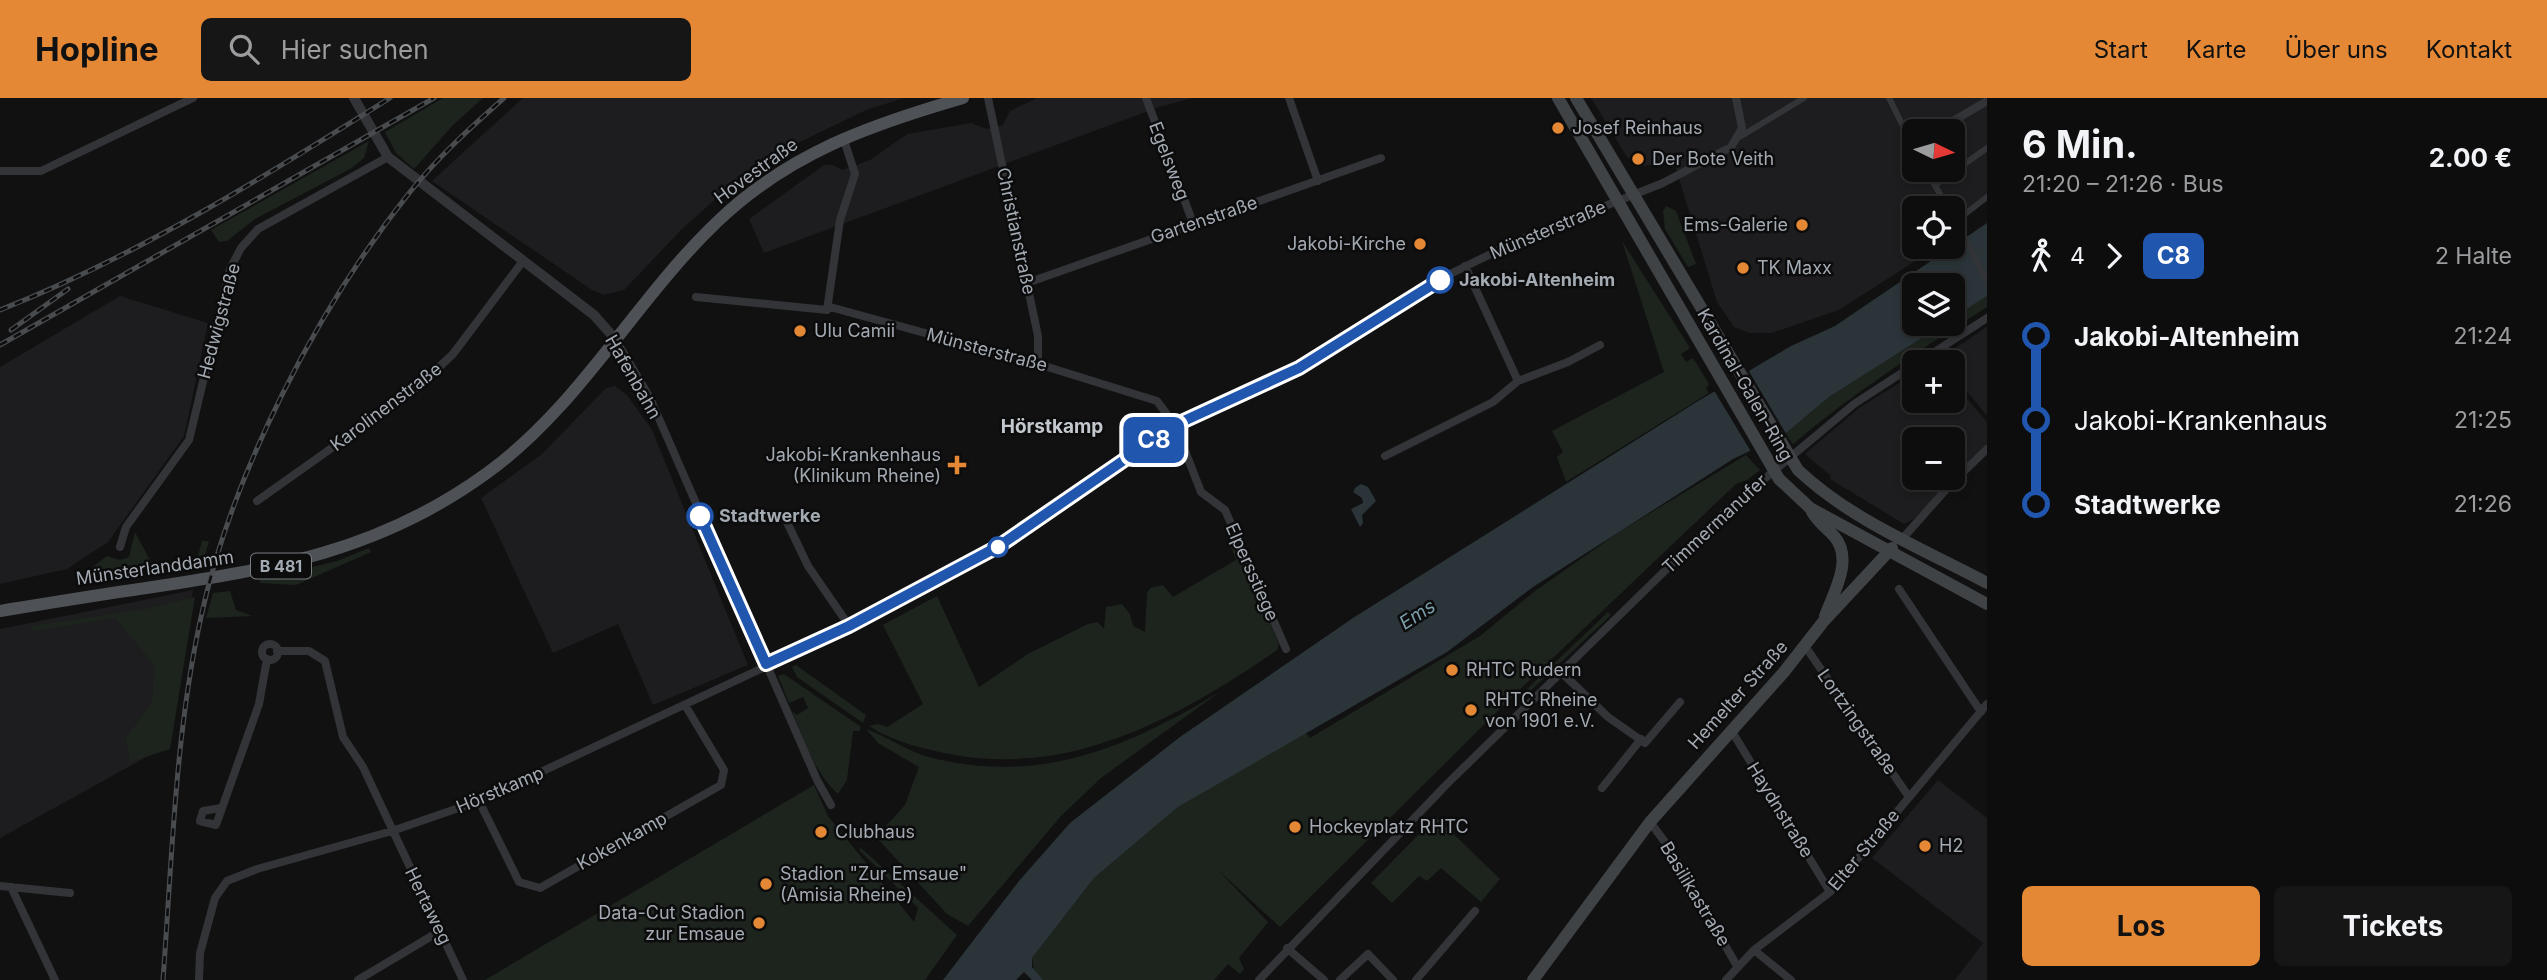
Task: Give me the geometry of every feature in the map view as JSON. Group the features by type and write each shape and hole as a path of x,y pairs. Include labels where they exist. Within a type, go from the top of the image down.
{"main road":[{"name":"Hovestraße","path":"616,340 701,238 737,204 808,154 843,137 963,98"},
{"name":"Kardinal-Galen-Ring","path":"1558,98 1779,479 1810,508 1987,604"},
{"name":"Kardinal-Galen-Ring","path":"1576,98 1798,470 1833,500 1987,583"},
{"name":"Münsterlanddamm","path":"0,611 287,565 366,540 449,498 510,456 567,398 616,340"},
{"path":"1810,508 1820,525 1835,537 1843,555 1842,572 1823,622"},
{"name":"Hemelter Straße","path":"1533,980 1650,822 1823,622 1903,538"}],"street":[{"path":"0,171 41,171 193,98"},
{"name":"Hafenbahn","path":"354,98 388,157 594,316 616,340 650,398 766,664"},
{"name":"Christianstraße","path":"988,98 1038,336 1038,364"},
{"name":"Egelsweg","path":"1146,98 1193,223"},
{"path":"1289,98 1318,181"},
{"path":"1736,98 1742,121 1738,138"},
{"name":"Münsterstraße","path":"696,297 828,308 1038,364 1157,401 1175,425 1299,368 1465,267 1663,183 1731,147 1738,138 1780,117 1804,98"},
{"path":"1889,98 1902,123"},
{"path":"1957,119 1987,101"},
{"path":"828,308 840,220 855,174 843,137"},
{"path":"1935,185 1987,148"},
{"name":"Hedwigstraße","path":"120,547 126,527 189,440 230,269 241,248 258,229 388,157"},
{"name":"Gartenstraße","path":"1027,283 1381,158"},
{"path":"1933,182 1941,196"},
{"path":"1965,215 1987,197"},
{"path":"1965,239 1987,280"},
{"name":"Karolinenstraße","path":"257,501 419,386 453,354 523,261"},
{"path":"1465,267 1518,381"},
{"path":"1938,350 1987,318"},
{"path":"1385,456 1493,402 1518,381 1568,362 1600,345"},
{"name":"Timmermanufer","path":"1259,980 1287,948 1562,673 1747,492 1854,404 1902,373"},
{"name":"Hörstkamp","path":"199,980 200,953 215,898 222,885 257,869 392,831 479,801 849,626 999,546 1175,425"},
{"name":"Elpersstiege","path":"1175,425 1201,492 1225,510 1286,649"},
{"name":"Hemelter Straße","path":"1903,538 1950,485 1987,449"},
{"path":"784,516 808,566 849,626"},
{"path":"1899,589 1980,712"},
{"path":"221,808 259,704 267,659 262,653 265,646 274,645 277,651 274,659 267,659"},
{"name":"Lortzingstraße","path":"1805,646 1909,797"},
{"name":"Hertaweg","path":"277,651 309,651 326,661 343,737 363,767 463,980"},
{"path":"766,664 831,805"},
{"path":"1562,673 1608,717 1645,743 1680,702"},
{"name":"Elter Straße","path":"1726,980 1754,950 1830,892 1987,704"},
{"name":"Kokenkamp","path":"479,801 519,882 540,888 721,785 724,771 685,705"},
{"name":"Haydnstraße","path":"1730,729 1830,892"},
{"path":"1602,788 1641,739"},
{"name":"Basilikastraße","path":"1650,822 1668,846 1737,966"},
{"path":"0,886 70,892"},
{"path":"11,887 55,980"},
{"path":"1416,980 1475,911"},
{"path":"358,980 440,931"},
{"path":"1287,948 1324,980"},
{"name":"Basilikastraße","path":"1754,950 1791,980"},
{"path":"1340,980 1368,954 1394,980"}],"shaded area":[{"path":"443,98 483,98 453,125 414,169 396,153 385,132"},
{"path":"523,98 904,98 866,110 798,143 718,197 682,229 624,290 604,295 592,290 432,181"},
{"path":"1037,98 1193,98 1159,107 764,253 749,219 824,165 833,165 842,170 870,160 907,134 971,123 987,129 1003,125 1010,111"},
{"path":"1591,98 1987,98 1987,194 1965,211 1965,196 1902,196 1902,259 1918,259 1839,310 1771,333 1749,333 1734,327 1717,302 1674,162 1644,166 1627,157"},
{"path":"369,141 364,158 352,168 255,219 227,241 219,242 211,230"},
{"path":"1666,206 1676,211 1696,264 1688,267 1665,229 1663,211"},
{"path":"1622,241 1690,348 1681,354 1686,362 1693,358 1709,384 1706,389 1709,393 1566,482 1557,457 1563,452 1552,431 1664,372"},
{"path":"120,296 208,323 184,436 108,542 67,569 0,584 0,367"},
{"path":"1987,296 1987,307 1965,321 1965,310"},
{"path":"1987,327 1987,416 1965,389 1965,350 1952,350"},
{"path":"1925,336 1943,336 1921,350 1903,350"},
{"path":"1902,351 1902,363 1793,444 1785,434 1829,397"},
{"path":"1902,381 1902,413 1965,413 1965,396 1987,422 1987,444 1965,467 1965,427 1902,427 1902,490 1942,490 1914,519 1904,524 1830,479 1831,476 1805,454 1859,408"},
{"path":"615,386 627,395 652,430 748,665 653,705 618,624 553,653 481,498 542,454 606,388"},
{"path":"1746,455 1760,470 1736,484 1516,693 1280,927 1216,868 1268,922 1239,958 1244,969 1240,974 1228,964 1214,980 1043,980 1035,973 1032,958 1094,878 1178,807 1305,732 1310,738 1480,636 1535,591 1619,532"},
{"path":"1227,525 1279,644 1277,650 1203,697 1165,718 1125,735 1042,757 999,759 955,755 910,745 869,726 878,724 887,727 923,704 883,625 937,596 979,687 1028,654 1088,624 1098,622 1104,629 1106,607 1122,604 1130,614 1133,626 1145,632 1147,593 1150,588 1163,585 1173,597 1236,560 1224,529"},
{"path":"135,532 152,564 198,556 202,541 209,541 203,563 91,572 90,569 107,556 120,560 129,557"},
{"path":"369,548 371,552 296,585 260,583 259,580 337,561"},
{"path":"193,590 168,745 0,838 0,629"},
{"path":"230,591 236,610 252,616 206,618 213,593"},
{"path":"195,597 170,749 130,762 126,738 152,702 155,666 115,618 33,631 32,626 146,609"},
{"path":"1608,612 1611,615 1524,697 1525,691"},
{"path":"796,665 866,715 863,723 797,677 792,667"},
{"path":"784,674 861,727 860,731 853,731 847,780 838,794 822,776 806,744 792,711 797,715 808,708 803,697 789,703 778,676"},
{"path":"1221,691 1101,778 1061,816 968,926 947,914 876,837 905,805 919,767 878,743 866,729 929,757 970,765 1009,767 1046,764 1117,744 1152,729"},
{"path":"1938,780 1987,818 1987,980 1955,980 1983,943 1872,858"},
{"name":"Stadion \"Zur Emsaue\" (Amisia Rheine)","path":"814,785 828,816 914,922 918,908 859,850 861,848 957,935 925,980 485,980"},
{"path":"1436,817 1500,879 1481,902 1441,868 1427,881 1419,876 1392,903 1371,883"}],"water":[{"path":"1987,223 1987,296 1965,310 1965,273 1913,273 1934,259 1965,259 1965,238"},
{"name":"Ems","path":"1902,281 1902,336 1925,336 1829,397 1785,434 1733,459 1533,587 1447,652 1178,807 1094,878 1032,958 1032,967 1043,980 1032,980 1024,972 1016,980 943,980 1019,881 1070,823 1180,737 1353,618 1695,403 1791,346 1835,326"},
{"path":"1361,484 1368,487 1376,501 1362,515 1363,523 1360,527 1351,509 1363,503 1362,498 1353,492"}],"pier":[{"path":"1747,368 1788,437 1749,455 1750,450 1715,392 1710,390"}],"railway":[{"path":"0,310 51,289 151,240 248,185 390,98"},
{"path":"0,345 434,98"},
{"path":"163,980 185,706 201,617 215,562 234,506 256,450 312,339 376,237 421,179 504,98"},
{"path":"11,330 68,289"}],"bus line":[{"name":"C8","path":"700,516 766,664 849,626 999,546 1175,425 1299,368 1440,280"}],"place":[{"name":"Josef Reinhaus","path":"1558,128"},
{"name":"Der Bote Veith","path":"1638,159"},
{"name":"Ems-Galerie","path":"1802,225"},
{"name":"Jakobi-Kirche","path":"1420,244"},
{"name":"TK Maxx","path":"1743,268"},
{"name":"Jakobi-Altenheim","path":"1440,280"},
{"name":"Ulu Camii","path":"800,331"},
{"name":"Jakobi-Krankenhaus (Klinikum Rheine)","path":"957,465"},
{"name":"Stadtwerke","path":"700,516"},
{"name":"RHTC Rudern","path":"1452,670"},
{"name":"RHTC Rheine von 1901 e.V.","path":"1471,710"},
{"name":"Hockeyplatz RHTC","path":"1295,827"},
{"name":"Clubhaus","path":"821,832"},
{"name":"H2","path":"1925,846"},
{"name":"Stadion \"Zur Emsaue\" (Amisia Rheine)","path":"766,884"},
{"name":"Data-Cut Stadion zur Emsaue","path":"759,923"}],"district":[{"name":"Hörstkamp","path":"1052,426"}]}
